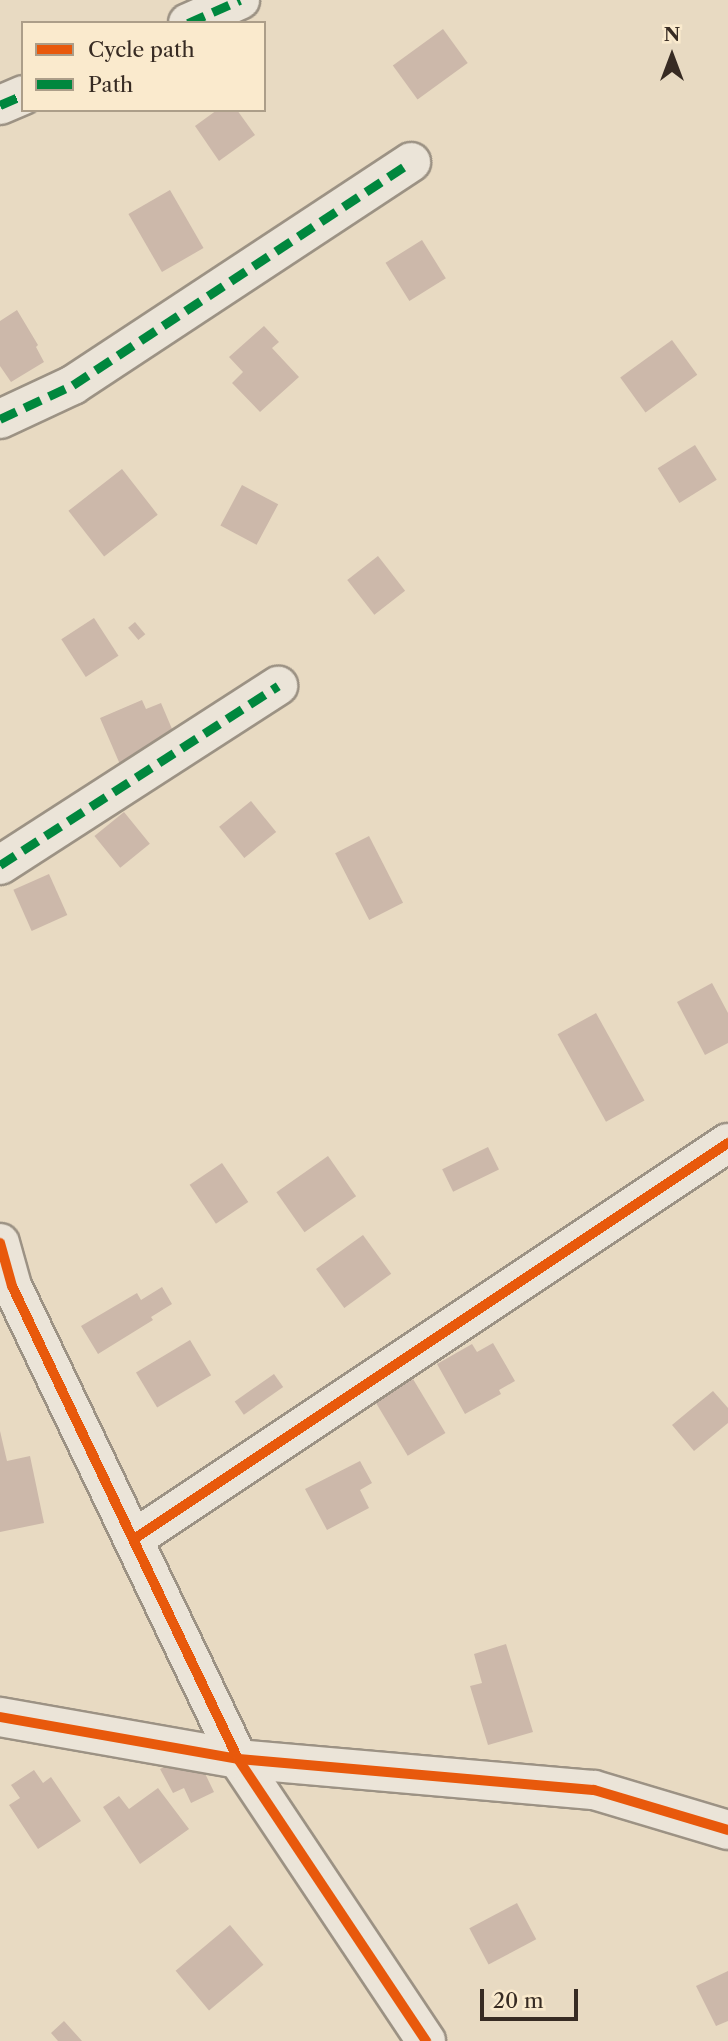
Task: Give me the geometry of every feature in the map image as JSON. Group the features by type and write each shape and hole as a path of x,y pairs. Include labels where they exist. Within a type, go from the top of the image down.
{"street":[{"path":"193,21 240,0"},
{"path":"0,105 21,96"},
{"path":"0,419 73,385 411,162"},
{"path":"0,865 278,686"},
{"path":"134,1539 728,1143"},
{"path":"0,1243 12,1286 238,1759 426,2041"},
{"path":"0,1717 238,1759 594,1790 728,1829"}],"building":[{"path":"443,29 468,63 418,99 393,65"},
{"path":"214,112 238,112 255,135 219,161 195,126"},
{"path":"170,190 204,248 162,272 128,214"},
{"path":"422,240 446,278 409,301 386,263"},
{"path":"17,310 38,345 36,347 44,362 11,382 0,366 0,321"},
{"path":"264,326 279,342 272,348 299,377 260,412 232,383 243,372 229,357"},
{"path":"672,340 697,375 645,412 620,378"},
{"path":"695,445 717,480 679,503 658,468"},
{"path":"122,469 158,515 104,557 68,511"},
{"path":"242,485 278,504 257,545 220,526"},
{"path":"378,556 405,591 374,615 347,580"},
{"path":"94,618 119,656 86,677 61,639"},
{"path":"135,622 145,634 138,640 128,628"},
{"path":"142,700 146,709 161,703 178,743 122,769 100,718"},
{"path":"251,801 276,832 244,858 219,827"},
{"path":"124,812 150,844 120,868 94,836"},
{"path":"369,836 403,903 369,920 335,853"},
{"path":"49,874 67,915 32,931 13,890"},
{"path":"712,983 728,1013 728,1043 705,1055 677,1002"},
{"path":"596,1013 644,1100 606,1122 558,1034"},
{"path":"488,1147 499,1169 453,1192 442,1169"},
{"path":"328,1156 356,1196 304,1232 276,1192"},
{"path":"222,1163 248,1202 216,1224 190,1185"},
{"path":"363,1235 391,1274 344,1308 316,1269"},
{"path":"162,1287 172,1304 151,1317 153,1320 98,1354 81,1326 137,1293 141,1300"},
{"path":"190,1340 211,1375 157,1408 136,1372"},
{"path":"493,1343 515,1381 499,1390 501,1394 465,1414 437,1364 472,1344 477,1352"},
{"path":"274,1374 283,1387 244,1415 235,1402"},
{"path":"413,1379 445,1433 408,1456 375,1402"},
{"path":"713,1391 728,1408 728,1423 694,1451 672,1425"},
{"path":"0,1431 7,1461 30,1456 44,1523 0,1532"},
{"path":"360,1461 372,1483 360,1490 369,1508 327,1530 305,1489"},
{"path":"506,1644 533,1732 488,1745 470,1686 482,1683 474,1654"},
{"path":"183,1758 199,1761 214,1792 191,1803 184,1788 173,1793 160,1769"},
{"path":"34,1770 43,1783 51,1777 81,1821 38,1849 9,1805 20,1798 11,1785"},
{"path":"158,1788 189,1829 140,1864 103,1807 119,1796 129,1809"},
{"path":"517,1903 536,1939 489,1965 469,1928"},
{"path":"230,1925 263,1965 209,2010 176,1971"},
{"path":"728,1971 728,2021 716,2026 696,1986"},
{"path":"64,2021 82,2041 58,2041 51,2033"}],"marked path":[{"path":"193,21 240,0"},
{"path":"0,105 21,96"},
{"path":"0,419 73,385 411,162"},
{"path":"0,865 278,686"}],"cycle path":[{"path":"134,1539 728,1143"},
{"path":"0,1243 12,1286 238,1759 426,2041"},
{"path":"0,1717 238,1759 594,1790 728,1830"}]}
